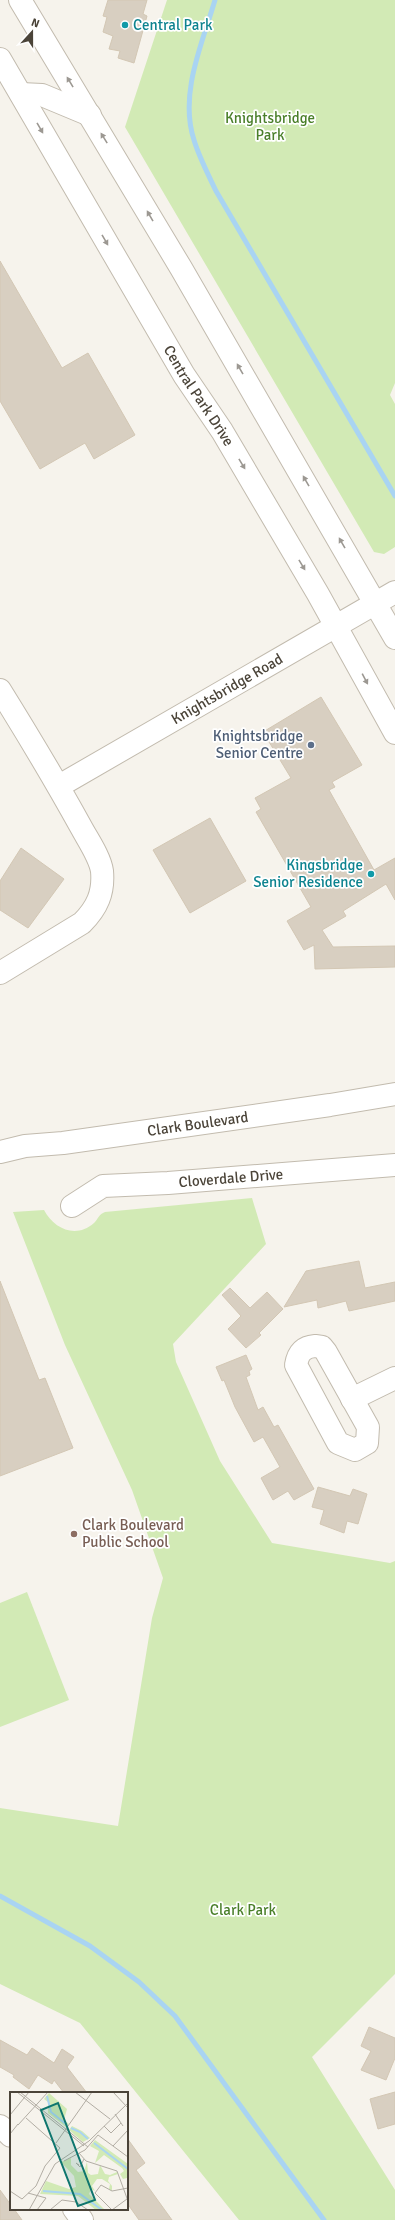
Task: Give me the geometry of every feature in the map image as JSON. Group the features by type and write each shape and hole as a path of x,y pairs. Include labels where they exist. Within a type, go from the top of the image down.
{"street":[{"path":"20,0 90,115 310,488 395,638"},
{"name":"Central Park Drive","path":"0,59 184,376 222,431 336,625 395,733"},
{"path":"21,94 42,95 90,115"},
{"name":"Knightsbridge Road","path":"59,786 395,592"},
{"path":"0,690 59,786 93,849 102,869 102,888 99,901 93,912 72,931 0,973"},
{"name":"Clark Boulevard","path":"0,1152 25,1146 63,1143 330,1105 395,1094"},
{"path":"0,1140 25,1146"},
{"name":"Cloverdale Drive","path":"72,1206 103,1186 395,1165"},
{"path":"352,1399 395,1378"},
{"path":"0,2126 10,2135"},
{"path":"75,2210 82,2220"}],"green space":[{"name":"Knightsbridge Park","path":"167,0 395,0 395,383 390,395 395,404 395,547 384,554 374,552 125,127"},
{"name":"Clark Park","path":"252,1198 266,1244 173,1344 176,1362 220,1461 272,1543 390,1563 395,1561 395,1974 312,2057 395,2190 395,2220 239,2220 80,2023 0,1984 0,1808 118,1826 152,1618 163,1578 132,1490 65,1345 13,1212 44,1210 48,1217 59,1227 73,1231 87,1228 105,1212"},
{"path":"27,1592 69,1700 0,1727 0,1603"}],"building":[{"name":"Central Park","path":"108,0 147,0 143,14 147,16 134,63 118,58 120,51 109,49 113,36 103,32 107,17 103,16"},
{"path":"0,261 62,368 88,353 135,435 94,459 85,443 40,469 0,401"},
{"name":"Kingsbridge Senior Residence","path":"321,697 362,765 332,782 335,787 329,790 374,870 395,858 395,900 386,884 343,911 346,916 322,930 333,947 395,946 395,967 315,969 314,945 304,950 287,921 311,907 256,812 261,809 255,798 291,778 263,732"},
{"path":"210,818 246,881 190,913 153,850"},
{"path":"21,848 64,879 28,928 0,910 0,881"},
{"path":"359,1261 365,1288 395,1282 395,1301 349,1311 346,1301 318,1308 317,1300 284,1307 306,1271"},
{"path":"0,1281 39,1380 45,1378 73,1448 0,1476"},
{"path":"230,1288 250,1308 267,1292 283,1309 259,1333 261,1335 246,1348 228,1329 241,1316 222,1295"},
{"path":"246,1355 252,1369 249,1371 250,1375 246,1377 258,1410 263,1407 274,1427 278,1425 314,1489 294,1500 288,1491 273,1500 261,1478 280,1467 263,1437 254,1442 235,1407 224,1380 222,1381 216,1367"},
{"path":"318,1487 350,1496 353,1489 367,1494 358,1524 347,1521 344,1533 320,1524 324,1510 312,1507"},
{"path":"369,2027 395,2038 395,2058 386,2080 361,2070 371,2051 361,2046"},
{"path":"0,2040 27,2055 32,2048 54,2063 62,2049 74,2057 67,2067 86,2092 63,2092 54,2080 52,2084 38,2075 29,2089 13,2077 14,2075 0,2067"},
{"path":"395,2092 395,2124 378,2129 370,2099"},
{"path":"128,2139 145,2163 136,2170 172,2220 139,2220 128,2204"},
{"path":"0,2190 10,2204 10,2210 15,2210 22,2220 0,2220"}],"waterway":[{"path":"215,0 194,69 191,87 189,105 190,123 196,146 216,191 395,496"},
{"path":"0,1896 90,1946 139,1982 175,2016 324,2220"}],"place":[{"name":"Central Park","path":"125,25"},
{"name":"Knightsbridge Senior Centre","path":"311,745"},
{"name":"Kingsbridge Senior Residence","path":"371,874"},
{"name":"Clark Boulevard Public School","path":"74,1534"}]}
